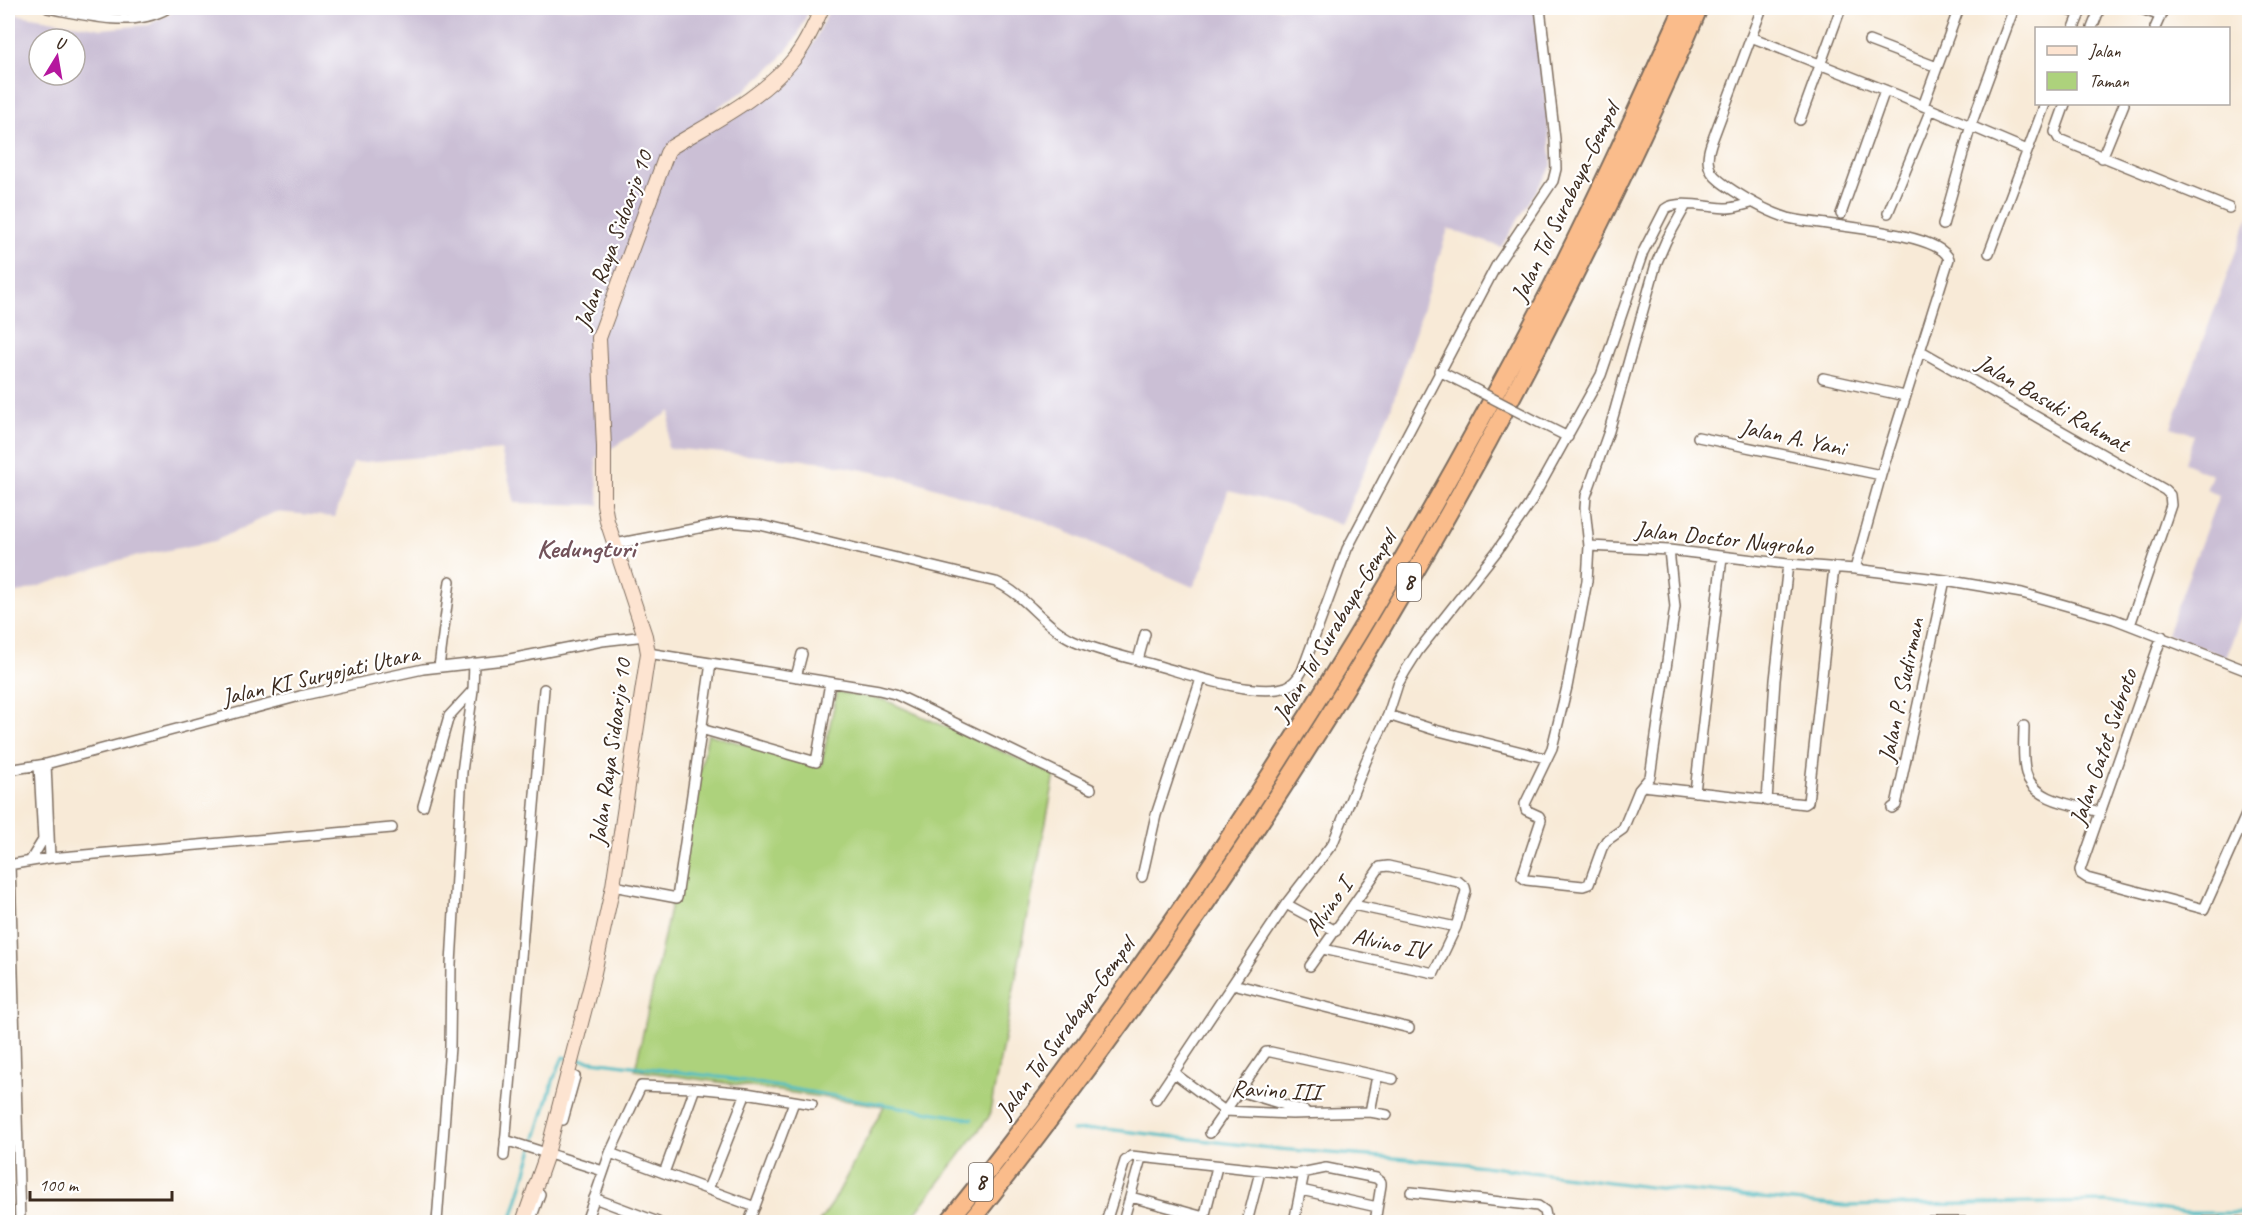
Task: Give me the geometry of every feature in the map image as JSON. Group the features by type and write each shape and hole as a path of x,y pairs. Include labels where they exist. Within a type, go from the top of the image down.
{"highway":[{"name":"Jalan Tol Surabaya–Gempol","path":"948,1222 1039,1107 1224,847 1312,711 1396,573 1475,432 1550,289 1621,144 1683,8"},
{"name":"Jalan Tol Surabaya–Gempol","path":"970,1222 1030,1146 1158,972 1260,824 1356,672 1447,517 1533,359 1613,198 1699,8"}],"street":[{"path":"48,8 109,19 135,18 168,8"},
{"name":"Jalan Raya Sidoarjo 10","path":"523,1222 547,1154 569,1072 613,886 648,653 645,636 607,521 604,504 599,338 670,148 751,97 781,73 795,58 822,8"},
{"path":"615,544 730,522 747,522 802,533 996,582 1014,592 1044,620 1073,640 1138,660 1201,679 1244,688 1285,688 1294,683 1302,671 1347,549 1496,266 1555,176 1555,138 1540,8"},
{"path":"1762,8 1710,144 1707,159 1710,171 1721,183 1751,203 1787,218 1887,232 1923,242 1943,250 1948,256 1949,263 1905,396 1855,569"},
{"path":"1800,120 1840,8"},
{"path":"1888,213 1927,108 1937,67 1959,8"},
{"path":"1943,225 1971,125 2013,8"},
{"path":"2063,8 2081,11 2074,27"},
{"path":"2092,27 2100,8"},
{"path":"2139,8 2162,12 2155,27"},
{"path":"1751,37 1971,125 2027,150"},
{"path":"1869,41 1937,67"},
{"path":"1841,214 1885,90"},
{"path":"1989,253 2045,105"},
{"path":"2065,105 2055,132 2056,136 2102,158 2229,208"},
{"path":"2102,158 2124,105"},
{"path":"1156,1099 1286,904 1333,843 1366,760 1388,715 1398,684 1412,661 1497,551 1529,505 1568,437 1600,375 1633,278 1659,219 1669,206 1730,208 1751,203"},
{"path":"1669,550 1674,614 1650,777 1643,786 1623,829 1606,841 1588,884 1583,886 1526,880 1522,877 1541,820 1539,816 1526,810 1524,806 1545,758 1552,748 1567,687 1587,581 1589,546 1585,508 1588,487 1609,431 1656,264 1686,205"},
{"name":"Jalan Basuki Rahmat","path":"1921,351 2165,490 2170,495 2171,505 2130,625"},
{"path":"1439,371 1568,437"},
{"path":"1823,378 1905,396"},
{"name":"Jalan A. Yani","path":"1698,436 1881,475"},
{"name":"Jalan Doctor Nugroho","path":"1589,546 1669,550 1788,564 1855,569 1945,580 2022,593 2162,636 2250,672"},
{"path":"1695,792 1722,557"},
{"path":"1767,801 1775,680 1788,564"},
{"path":"1643,786 1767,801 1805,804 1808,802 1834,568"},
{"name":"Jalan P. Sudirman","path":"1893,808 1896,805 1945,580"},
{"path":"439,667 450,581"},
{"path":"1138,660 1144,634"},
{"name":"Jalan KI Suryojati Utara","path":"8,770 42,764 300,696 423,669 505,660 602,641 645,636"},
{"name":"Jalan Gatot Subroto","path":"2162,636 2080,870 2081,874 2087,878 2204,909 2250,806"},
{"path":"648,653 895,694 1091,789"},
{"path":"796,677 802,654"},
{"path":"437,1222 450,1047 451,964 462,772 473,690 474,663"},
{"path":"613,886 677,898 711,663"},
{"path":"1143,877 1156,815 1201,679"},
{"path":"701,729 816,762 830,683"},
{"path":"504,1156 544,689"},
{"path":"423,806 448,716 473,690"},
{"path":"1388,715 1545,758"},
{"path":"2024,726 2025,772 2033,786 2048,798 2100,812"},
{"path":"42,764 50,858"},
{"path":"30,861 43,840 42,764"},
{"path":"20,1222 9,865 50,858 392,828"},
{"name":"Alvino I","path":"1310,966 1377,869 1384,866 1464,884 1466,891 1456,927"},
{"path":"1286,904 1336,930"},
{"path":"1353,905 1456,927"},
{"name":"Alvino IV","path":"1323,949 1431,974 1436,972 1456,927"},
{"path":"1233,984 1409,1028"},
{"path":"1210,1133 1263,1054 1268,1052 1393,1079"},
{"name":"Ravino III","path":"1174,1074 1225,1111 1292,1114 1370,1112 1387,1115"},
{"path":"1370,1112 1377,1076"},
{"path":"586,1222 610,1153 641,1086 746,1093 812,1104"},
{"path":"664,1173 694,1088"},
{"path":"1239,1091 1309,1112"},
{"path":"708,1189 746,1093"},
{"path":"749,1222 794,1102"},
{"path":"505,1140 603,1171"},
{"path":"610,1153 755,1207"},
{"path":"530,1222 547,1154"},
{"path":"1106,1222 1125,1161 1129,1157 1260,1172 1304,1173 1326,1168 1379,1179 1382,1185 1375,1222"},
{"path":"1123,1222 1142,1158"},
{"path":"1131,1197 1203,1220 1217,1167"},
{"path":"1247,1222 1260,1172"},
{"path":"1294,1222 1304,1173"},
{"path":"1302,1190 1377,1206"},
{"path":"1412,1192 1538,1206 1545,1211 1547,1222"},
{"path":"594,1198 658,1222"},
{"path":"2010,1222 2034,1221"},
{"path":"1863,1222 1973,1222"},
{"path":"2163,1222 2250,1222"}],"shaded area":[{"path":"180,8 810,8 797,37 777,62 743,92 718,107 732,119 785,83 812,46 830,8 1537,8 1552,166 1501,247 1448,229 1391,408 1341,525 1284,504 1228,491 1203,568 1193,587 1030,516 1000,509 909,479 817,461 667,448 671,411 596,458 599,505 515,503 501,450 353,463 335,517 275,512 215,541 123,559 8,596 8,13 102,29 148,25"},
{"path":"2249,216 2249,595 2226,657 2167,634 2219,495 2206,490 2212,475 2185,463 2194,434 2171,427"}],"green space":[{"path":"837,692 885,700 1055,775 989,1117 909,1222 819,1222 832,1204 884,1106 635,1070 708,734 821,766"}],"waterway":[{"path":"511,1222 554,1078 563,1057 568,1058"},
{"path":"577,1059 727,1078 972,1119"},
{"path":"1072,1131 1106,1129 1278,1149 1459,1163 1649,1187 1844,1206 2105,1202 2187,1213 2250,1213"}],"district":[{"name":"Kedungturi","path":"586,548"}]}
